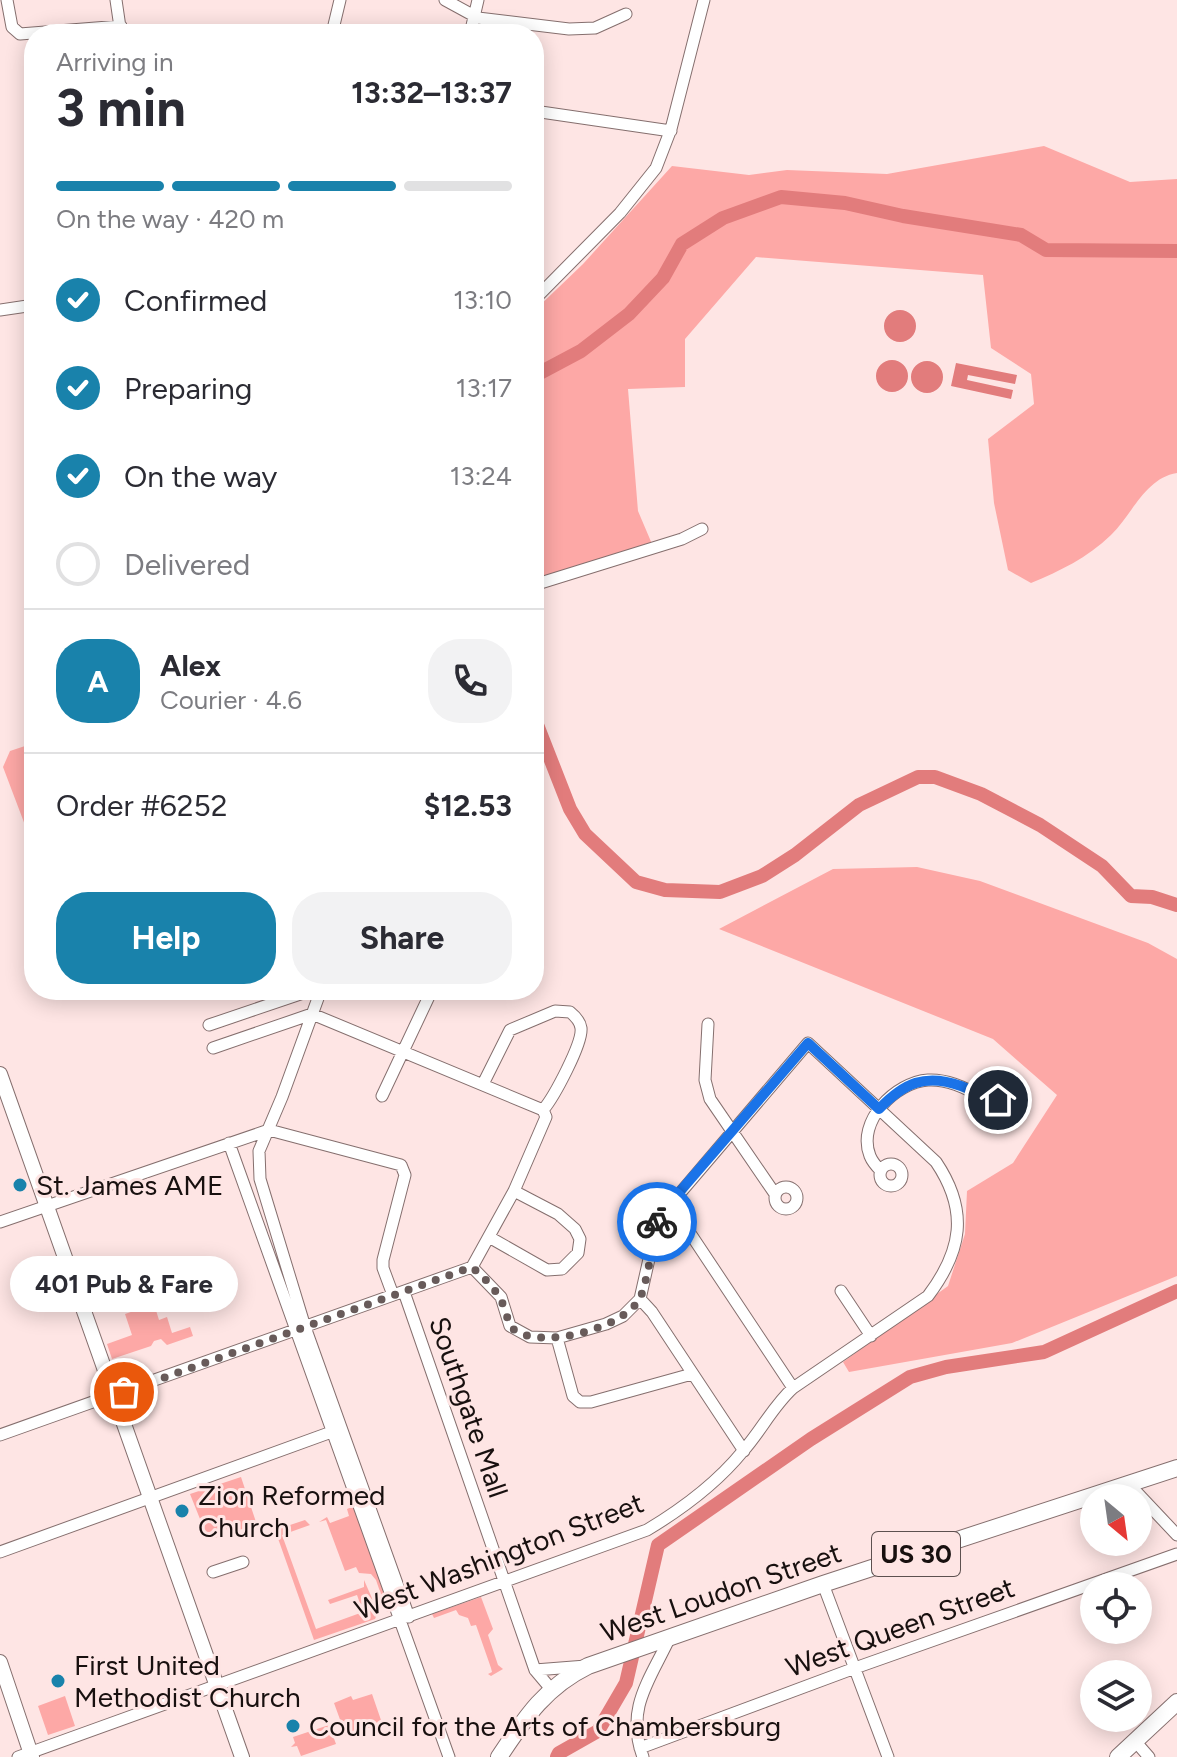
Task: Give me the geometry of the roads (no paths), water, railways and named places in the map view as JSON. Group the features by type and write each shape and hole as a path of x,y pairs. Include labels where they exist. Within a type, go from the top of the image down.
{"highway":[{"name":"West Loudon Street","path":"499,1757 531,1710 551,1689 588,1666 823,1584 1177,1468"},
{"path":"1118,1757 1177,1702"}],"main road":[{"path":"0,1074 242,1757"},
{"path":"0,1662 27,1755"}],"street":[{"path":"7,0 12,27 24,34"},
{"path":"116,0 120,24"},
{"path":"334,24 340,0"},
{"path":"445,0 473,17 537,24"},
{"path":"472,24 478,0"},
{"path":"544,290 641,188 656,168 671,131 704,0"},
{"path":"544,25 595,28 626,14"},
{"path":"544,112 671,131"},
{"path":"0,310 24,306"},
{"path":"544,581 682,539 702,529"},
{"path":"209,1025 283,1000"},
{"path":"301,1328 260,1179 259,1151 317,1000"},
{"path":"382,1096 427,1000"},
{"path":"0,1435 472,1267 514,1191 545,1113 559,1088 580,1036 579,1021 570,1012 555,1011 510,1030 483,1084"},
{"path":"213,1048 312,1014 483,1084 545,1113"},
{"path":"708,1024 705,1080 710,1099 775,1194"},
{"name":"West Washington Street","path":"27,1755 647,1530 718,1478 744,1451 780,1400 793,1388 928,1296 944,1276 954,1254 958,1226 952,1191 936,1162 808,1043 732,1131"},
{"path":"881,1171 869,1154 869,1132 879,1109 896,1091 928,1080 948,1082 981,1097"},
{"path":"0,1222 269,1130"},
{"name":"Southgate Mall","path":"269,1130 401,1165 404,1169 383,1268 398,1293 535,1670"},
{"path":"472,1267 501,1297 510,1326 516,1331 542,1339 557,1338 623,1316 640,1299 658,1219 732,1131"},
{"path":"229,1143 301,1328 404,1619 449,1757"},
{"path":"489,1237 547,1270 562,1269 578,1253 580,1239 568,1221 514,1191"},
{"path":"670,1203 793,1388"},
{"path":"841,1291 871,1336"},
{"path":"640,1299 652,1312 744,1451"},
{"path":"557,1338 573,1396 580,1402 591,1402 692,1374"},
{"path":"0,1552 337,1430"},
{"path":"1128,1483 1177,1535"},
{"name":"West Queen Street","path":"642,1752 855,1668 1177,1554"},
{"path":"213,1572 243,1562"},
{"path":"823,1584 888,1757"},
{"path":"642,1752 635,1730 641,1697 663,1638"},
{"path":"535,1670 588,1666"},
{"path":"535,1670 551,1689"},
{"path":"1135,1741 1149,1757"}],"waterway":[{"path":"544,371 581,351 629,314 663,278 682,244 723,218 781,197 845,203 903,216 1021,235 1046,250 1177,251"},
{"path":"544,743 570,809 585,834 636,882 665,890 720,892 762,876 795,855 859,805 918,777 935,777 981,794 1040,825 1102,866 1131,896 1152,897 1177,905"},
{"path":"557,1757 598,1731 626,1683 658,1545 811,1439 910,1377 946,1367 1044,1352 1177,1291"}],"place":[{"name":"St. James AME","path":"20,1185"},
{"name":"401 Pub & Fare","path":"124,1392"},
{"name":"Zion Reformed Church","path":"182,1511"},
{"name":"First United Methodist Church","path":"58,1681"},
{"name":"Council for the Arts of Chambersburg","path":"293,1726"}]}
